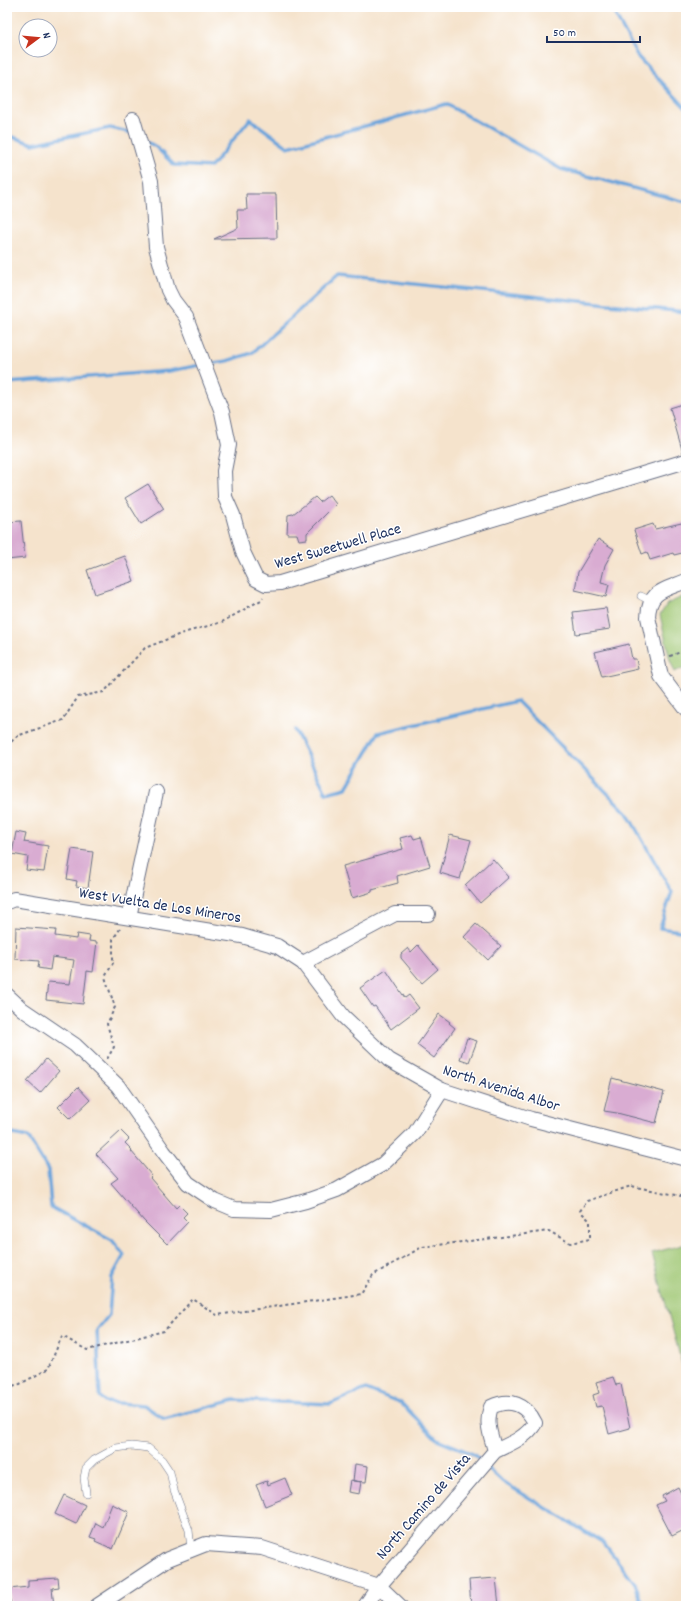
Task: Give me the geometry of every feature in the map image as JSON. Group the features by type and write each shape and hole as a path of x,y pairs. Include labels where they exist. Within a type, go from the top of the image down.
{"street":[{"name":"West Sweetwell Place","path":"133,120 151,181 156,247 168,290 173,300 186,317 222,412 229,445 224,471 225,497 233,515 243,552 256,579 266,584 288,581 686,462"},
{"path":"686,581 646,599 648,617 661,676 686,709"},
{"path":"129,917 156,792"},
{"name":"West Vuelta de Los Mineros","path":"7,902 14,899 242,936 277,946 303,963"},
{"path":"303,963 395,914 428,914"},
{"name":"North Avenida Albor","path":"303,963 343,1016 389,1060 442,1090 532,1119 686,1159"},
{"path":"7,994 22,1009 75,1045 118,1086 164,1152 188,1183 215,1201 234,1209 271,1210 306,1201 338,1190 383,1164 415,1134 442,1090"},
{"name":"North Camino de Vista","path":"365,1606 378,1586 495,1451"},
{"name":"North Camino de Vista","path":"97,1606 168,1559 206,1544 262,1548 378,1586 400,1606"}],"lane":[{"path":"86,1493 84,1478 86,1468 94,1460 116,1448 132,1446 148,1448 162,1460 170,1472 174,1490 189,1530 191,1550"}],"path":[{"path":"7,746 17,736 62,720 78,697 104,692 145,648 183,633 222,622 261,600 270,584"},
{"path":"657,660 686,650"},
{"path":"98,1068 111,1054 114,1047 107,1024 115,1007 105,977 112,962 113,939 129,917"},
{"path":"7,1387 20,1384 48,1370 62,1336 86,1350 164,1331 193,1299 217,1315 361,1294 373,1275 422,1247 549,1230 570,1243 590,1239 590,1221 580,1211 587,1201 631,1186 686,1197"}],"green space":[{"path":"686,595 686,666 675,672 670,660 660,615 667,604"},
{"path":"686,1244 686,1379 652,1253"}],"building":[{"path":"246,194 276,194 277,238 214,239 238,228 237,210 247,210"},
{"path":"686,403 686,453 683,453 670,408"},
{"path":"148,484 164,509 141,524 125,498"},
{"path":"329,495 336,504 307,533 307,539 299,540 297,534 287,534 288,515 293,514 315,497 320,502"},
{"path":"21,521 25,558 7,560 7,522"},
{"path":"686,522 686,552 674,555 673,553 650,560 647,552 642,554 634,530 653,524 655,529"},
{"path":"598,539 614,549 605,565 601,582 609,584 606,597 575,590 578,572"},
{"path":"125,556 134,581 95,594 87,570"},
{"path":"606,608 610,629 576,634 573,612"},
{"path":"629,644 632,659 636,659 638,669 602,677 595,652"},
{"path":"16,832 26,834 24,842 48,846 44,872 26,870 28,857 12,854"},
{"path":"412,835 414,839 421,837 430,866 397,876 398,883 372,890 372,892 352,898 343,866 403,849 400,838"},
{"path":"450,835 471,840 460,879 440,873"},
{"path":"72,849 93,852 88,888 76,886 77,881 67,879"},
{"path":"493,859 509,877 480,903 465,885"},
{"path":"476,924 501,946 488,960 464,937"},
{"path":"16,927 56,930 55,936 76,939 77,934 90,936 89,941 97,942 93,972 87,971 83,1004 46,1000 48,982 70,984 74,960 52,957 50,970 38,968 39,961 15,959"},
{"path":"418,945 438,969 422,983 401,958 401,954 408,948 411,952"},
{"path":"386,970 405,998 409,995 419,1008 391,1029 360,988"},
{"path":"439,1014 450,1022 449,1023 455,1028 434,1058 417,1045"},
{"path":"467,1038 477,1041 469,1062 460,1059"},
{"path":"46,1059 59,1071 40,1093 27,1081"},
{"path":"612,1078 664,1092 656,1123 604,1111"},
{"path":"78,1087 90,1100 70,1119 58,1107"},
{"path":"121,1131 129,1139 125,1143 152,1176 150,1178 176,1208 179,1205 187,1213 183,1217 188,1222 167,1244 144,1221 111,1183 118,1178 96,1154"},
{"path":"613,1377 616,1385 621,1384 630,1428 609,1434 602,1406 596,1407 593,1395 599,1393 596,1382"},
{"path":"355,1464 368,1466 366,1482 353,1481"},
{"path":"285,1478 292,1495 265,1506 256,1485 267,1481 268,1485"},
{"path":"350,1480 361,1482 359,1494 348,1492"},
{"path":"678,1487 686,1504 686,1529 672,1536 656,1505 665,1501 662,1496"},
{"path":"64,1495 85,1505 76,1524 55,1514"},
{"path":"112,1504 129,1512 113,1549 95,1541 96,1539 90,1537 96,1523 103,1527"},
{"path":"58,1578 59,1587 52,1588 54,1606 11,1606 9,1589 28,1587 28,1580"},
{"path":"496,1578 499,1606 471,1606 469,1580"}],"waterway":[{"path":"611,7 638,57 686,108"},
{"path":"144,140 156,147 174,165 211,167 250,119 288,147 446,104 561,169 686,202"},
{"path":"7,135 33,144 110,128 133,134"},
{"path":"207,364 227,361 252,353 337,276 686,312"},
{"path":"7,383 169,371 201,365"},
{"path":"295,730 326,793 346,788 378,733 517,701 627,813 672,892 660,928 686,932"},
{"path":"7,1133 28,1137 48,1170 51,1207 112,1240 124,1255 112,1277 109,1315 97,1330 100,1396 105,1402 144,1405 164,1419 234,1400 330,1404 366,1389 401,1403 437,1439 473,1454 482,1462"},
{"path":"486,1466 503,1482 604,1543 635,1584 644,1606"}]}
